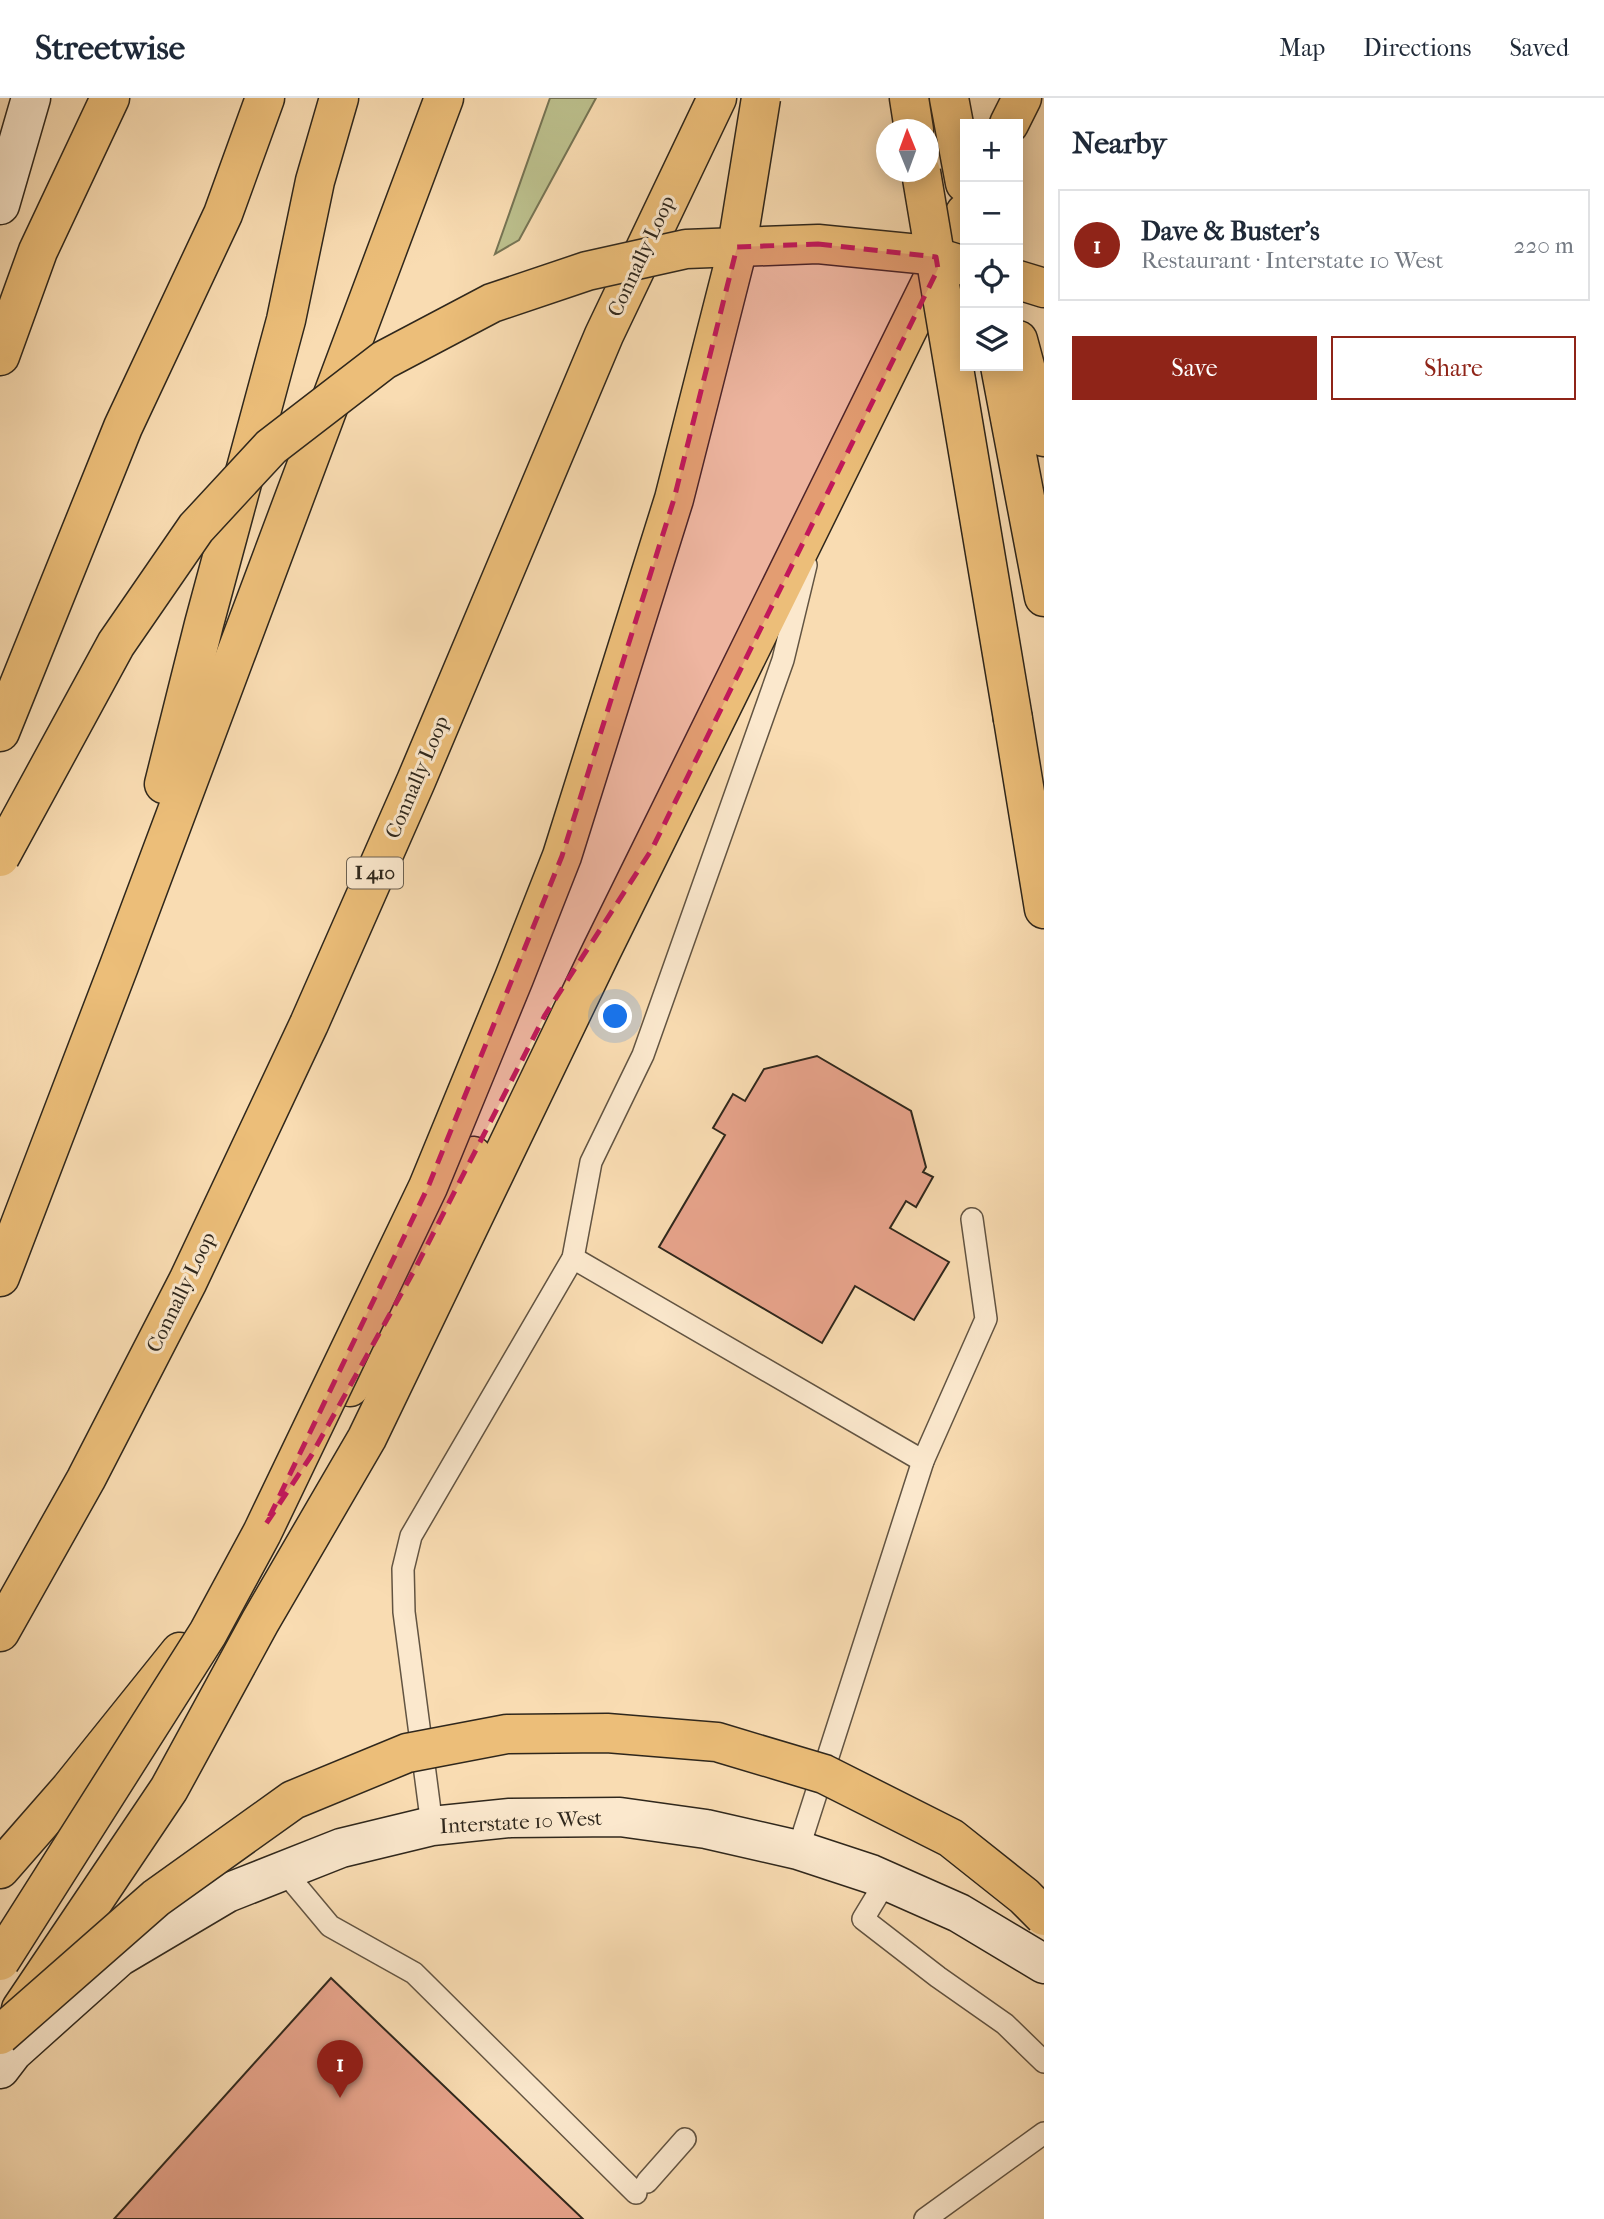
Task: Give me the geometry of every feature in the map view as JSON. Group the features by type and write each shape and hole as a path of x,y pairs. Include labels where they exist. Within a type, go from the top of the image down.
{"highway":[{"path":"0,356 38,251 110,98"},
{"path":"0,732 122,427 223,214 265,98"},
{"path":"119,966 204,624 286,320 315,181 339,98"},
{"path":"0,1277 444,98"},
{"name":"Connally Loop","path":"0,1632 86,1479 188,1281 309,1024 416,780 604,335 716,98"},
{"path":"0,1961 208,1633 262,1533 429,1187 562,856 674,499 735,259 761,98"},
{"path":"909,98 912,119"},
{"path":"950,98 960,131"},
{"path":"950,98 965,182"},
{"path":"1012,119 1022,98"},
{"path":"923,182 1044,909"},
{"path":"0,2038 169,1789 260,1622 367,1438 652,849 960,223"},
{"path":"0,858 116,643 197,528 271,447 384,360 492,303 587,271 686,249 818,244 929,256 960,264"},
{"path":"1023,282 1044,288"},
{"path":"1023,359 1044,437"},
{"path":"1001,371 1044,597"},
{"path":"0,1868 70,1789 187,1644 311,1456 415,1269 545,1015 652,849"},
{"path":"0,2038 156,1898 293,1800 407,1753 507,1734 607,1733 718,1742 824,1774 951,1838 1024,1896 1044,1916"}],"main road":[{"path":"0,205 31,98"},
{"name":"Interstate 10 West","path":"0,2069 13,2052 119,1957 227,1893 341,1848 432,1826 510,1818 620,1817 706,1829 798,1850 871,1874 959,1913 1044,1964"}],"lane":[{"path":"432,1826 404,1612 403,1569 411,1536 573,1258 591,1162 643,1055 783,660 822,502"},
{"path":"798,1850 923,1461 986,1319 972,1219"},
{"path":"573,1258 923,1461"},
{"path":"284,1871 330,1926 414,1973 642,2187 685,2139"},
{"path":"886,1881 863,1919 1005,2024 1044,2062"},
{"path":"925,2219 1044,2133"}],"highlighted area":[{"path":"818,244 936,257 938,269 652,849 545,1015 415,1269 311,1456 266,1524 428,1187 562,856 674,499 737,247"}],"green space":[{"path":"550,98 596,98 519,240 495,254"}],"building":[{"path":"817,1056 911,1111 926,1167 923,1172 933,1177 916,1207 906,1201 890,1228 949,1262 914,1320 855,1286 822,1343 659,1247 725,1135 713,1128 733,1094 745,1101 764,1069"},
{"path":"331,1978 583,2219 114,2219"}],"place":[{"name":"Dave & Buster's","path":"340,2098"}]}
